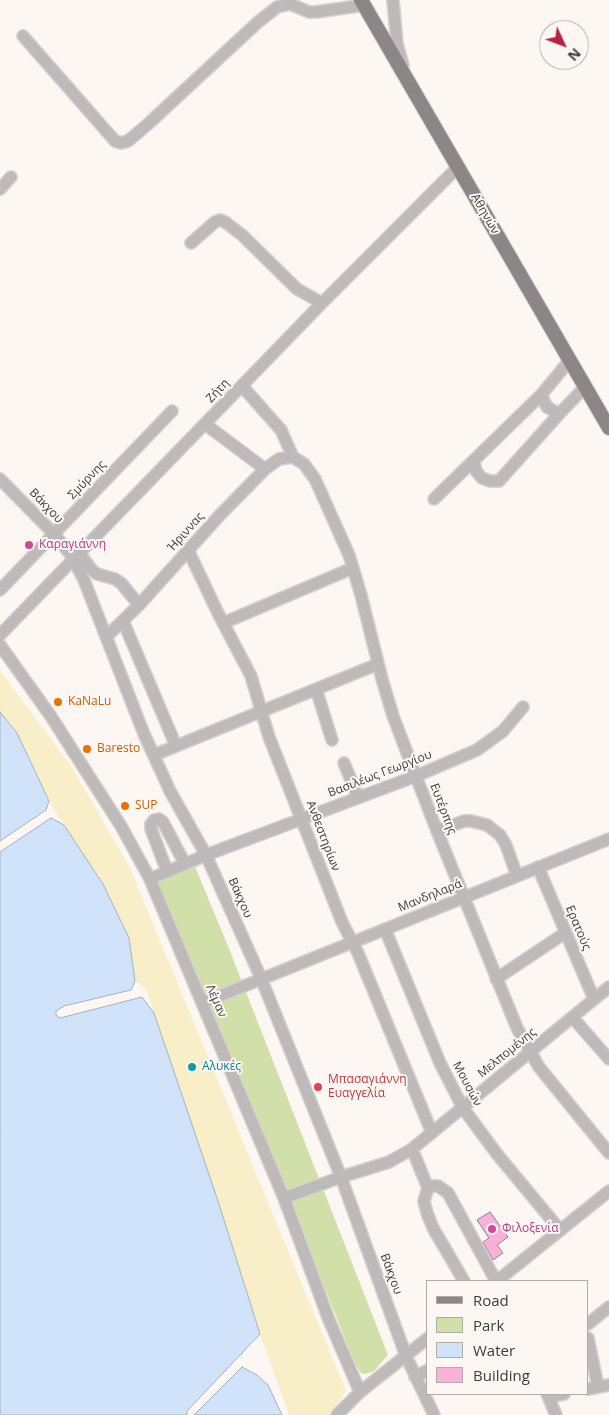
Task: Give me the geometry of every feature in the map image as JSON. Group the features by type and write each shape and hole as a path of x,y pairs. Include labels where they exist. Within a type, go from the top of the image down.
{"main road":[{"name":"Αθηνών","path":"363,3 609,428"}],"street":[{"path":"393,0 397,44 401,61 411,86"},
{"path":"23,36 115,141 121,143 128,141 143,128 257,23 277,7 290,4 309,12 316,12 363,3"},
{"name":"Ζήτη","path":"0,635 322,303 458,167"},
{"path":"0,189 11,177"},
{"path":"191,243 215,222 220,220 225,222 242,235 297,289 322,303"},
{"path":"434,500 541,395 570,360"},
{"path":"242,386 281,430 293,457"},
{"path":"474,462 476,471 482,478 490,482 499,481 558,414 585,387"},
{"path":"541,395 547,407 558,414"},
{"name":"Σμύρνης","path":"0,590 172,411"},
{"path":"205,424 265,469"},
{"name":"Ήριννας","path":"106,637 139,605 265,469 279,459 293,457"},
{"name":"Ευτέρπης","path":"293,457 304,464 319,487 353,568 393,716 514,1023 530,1053 549,1080 609,1153"},
{"name":"Βάκχου","path":"0,479 77,557 84,580 144,734 170,790 206,855 261,978 341,1177 406,1356 425,1391"},
{"name":"Ανθεστηρίων","path":"188,550 251,676 269,737 342,922 353,942 432,1133"},
{"path":"77,557 92,570 121,583 139,605"},
{"path":"223,623 353,568"},
{"path":"123,621 176,746"},
{"name":"Λέμαν","path":"0,645 50,715 121,826 150,879 284,1198 329,1320 360,1392"},
{"path":"154,755 378,664"},
{"path":"316,689 332,740"},
{"name":"Βασιλέως Γεωργίου","path":"150,879 301,818 416,776 482,747 503,730 523,707"},
{"path":"344,763 358,797"},
{"path":"167,872 151,829 151,824 154,820 159,819 164,822 185,864"},
{"path":"437,831 464,821 487,825 500,835 506,844 517,876"},
{"name":"Μανδηλαρά","path":"202,1003 609,839"},
{"name":"Ερατούς","path":"538,868 594,999"},
{"name":"Μουσών","path":"385,929 440,1063 462,1108 560,1230"},
{"path":"496,979 565,933"},
{"name":"Μελπομένης","path":"284,1198 389,1162 412,1149 573,1018 609,986"},
{"path":"573,1018 609,1058"},
{"path":"412,1149 428,1188 424,1201 427,1213 433,1228 463,1280"},
{"path":"428,1188 438,1186 448,1193 495,1280"},
{"path":"497,1280 609,1190"},
{"path":"589,1323 609,1307"},
{"path":"337,1415 360,1392 426,1340"},
{"path":"589,1343 598,1387"},
{"path":"416,1377 426,1371"},
{"name":"Βάκχου","path":"426,1395 434,1415"},
{"path":"548,1396 556,1415"}],"green space":[{"path":"194,864 388,1355 374,1371 369,1373 363,1374 360,1372 353,1359 284,1185 154,880"}],"sand":[{"name":"Αλυκές","path":"0,670 73,769 130,868 346,1391 330,1415 289,1415 260,1334 146,989 135,981 129,938 103,884 49,801 17,733 0,712"}],"water":[{"path":"0,712 17,733 49,801 46,810 0,841"},
{"path":"51,818 64,825 103,884 129,938 135,981 131,990 64,1006 56,1011 56,1015 60,1018 142,997 154,1013 218,1201 260,1334 187,1411 187,1415 0,1415 0,852"},
{"path":"242,1367 257,1375 268,1385 282,1415 194,1415"}],"building":[{"name":"Φιλοξενία","path":"490,1212 508,1237 497,1245 503,1253 493,1260 483,1242 489,1238 477,1220"}],"place":[{"name":"Καραγιάννη","path":"29,545"},
{"name":"KaNaLu","path":"58,702"},
{"name":"Baresto","path":"87,749"},
{"name":"SUP","path":"125,806"},
{"name":"Αλυκές","path":"192,1067"},
{"name":"Μπασαγιάννη Ευαγγελία","path":"318,1087"},
{"name":"Φιλοξενία","path":"492,1229"}]}
